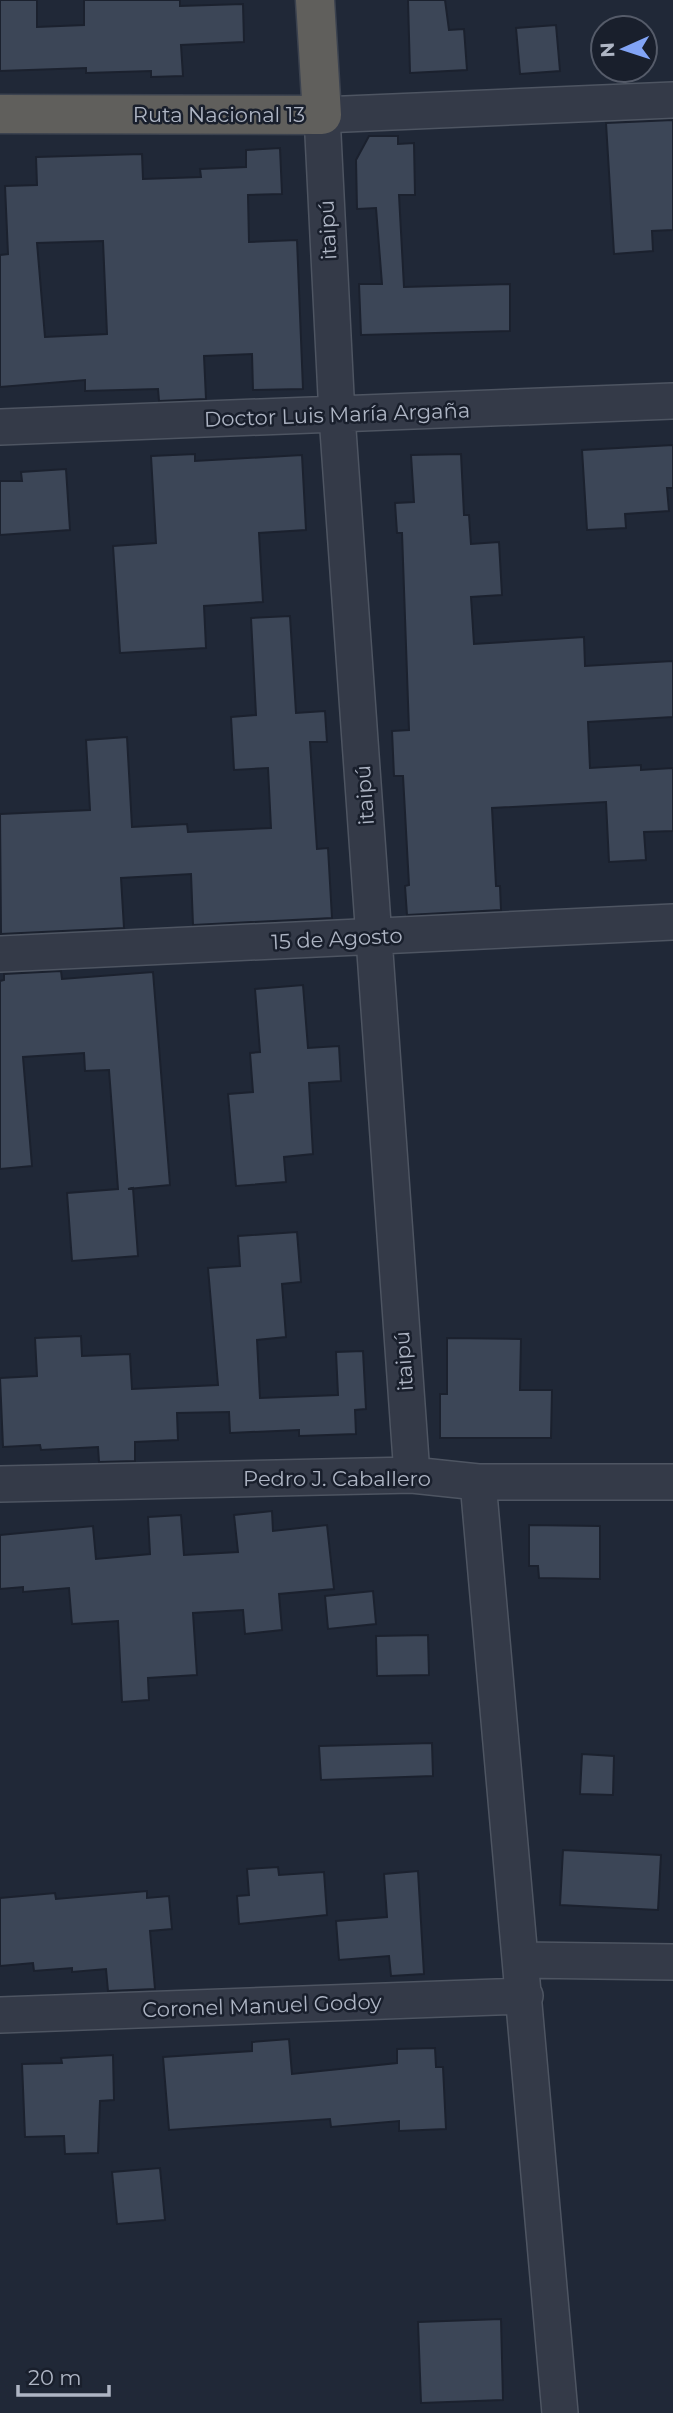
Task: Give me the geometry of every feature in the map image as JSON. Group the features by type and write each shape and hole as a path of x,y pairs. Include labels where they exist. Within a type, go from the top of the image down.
{"highway":[{"name":"Ruta Nacional 13","path":"0,114 322,115 315,0"}],"street":[{"path":"322,115 673,100"},
{"name":"itaipú","path":"322,115 337,416 412,1475"},
{"name":"Doctor Luis María Argaña","path":"0,427 673,401"},
{"name":"15 de Agosto","path":"0,954 673,922"},
{"name":"Pedro J. Caballero","path":"0,1484 412,1475 478,1482 673,1482"},
{"path":"478,1482 560,2413"},
{"path":"521,1960 673,1962"},
{"name":"Coronel Manuel Godoy","path":"0,2015 525,1996"}],"building":[{"path":"0,0 37,0 37,27 84,25 84,0 180,0 180,6 243,4 244,42 181,45 183,76 151,77 151,71 86,73 86,68 0,71"},
{"path":"408,0 445,0 449,30 464,29 467,70 410,73"},
{"path":"556,25 560,71 520,74 516,28"},
{"path":"673,120 673,230 652,231 653,251 614,254 606,123"},
{"path":"369,136 398,136 398,144 414,143 415,195 399,195 404,287 510,284 510,331 361,335 359,284 382,284 376,208 357,209 356,160"},
{"path":"280,148 282,194 248,195 249,242 297,240 303,389 253,390 252,354 204,356 206,399 159,401 158,389 85,391 85,380 0,387 0,255 8,254 5,186 37,185 36,157 142,154 143,179 201,177 200,169 246,167 246,150","holes":["103,241 107,334 45,337 37,243"]},
{"path":"673,445 673,488 667,488 669,511 625,514 626,528 587,530 582,450"},
{"path":"195,454 195,461 302,455 306,530 259,533 263,602 204,606 206,648 120,653 113,546 156,543 151,456"},
{"path":"461,454 464,515 469,515 471,544 499,542 502,595 471,597 474,644 584,637 585,666 673,661 673,717 588,722 590,768 641,765 641,770 673,768 673,831 644,832 646,860 609,862 606,802 492,808 496,886 500,886 501,910 407,915 405,886 409,885 403,776 394,776 392,731 409,730 402,533 397,533 395,503 414,502 411,455"},
{"path":"66,469 70,530 0,535 0,481 22,481 21,472"},
{"path":"290,616 296,713 325,711 327,742 310,742 317,849 328,848 332,918 193,925 191,874 121,878 124,928 1,934 0,814 90,810 86,740 127,737 132,827 187,824 188,832 271,828 268,768 234,770 231,717 256,715 251,618"},
{"path":"61,971 62,979 153,972 170,1185 133,1189 138,1256 72,1261 67,1193 118,1189 109,1070 85,1071 84,1053 23,1057 32,1166 0,1169 0,981 4,980 4,974"},
{"path":"303,985 308,1048 339,1046 341,1081 309,1083 313,1154 284,1157 286,1182 236,1186 228,1094 253,1092 250,1053 260,1052 255,989"},
{"path":"297,1232 301,1282 282,1284 286,1337 257,1340 260,1398 338,1395 336,1352 363,1351 366,1409 355,1410 356,1434 299,1436 299,1430 230,1433 229,1412 177,1413 178,1440 135,1442 135,1461 99,1462 98,1447 41,1450 40,1445 3,1447 0,1378 37,1376 35,1338 81,1336 82,1356 130,1354 132,1389 218,1385 208,1268 240,1266 238,1236"},
{"path":"447,1338 521,1339 520,1390 552,1390 551,1438 440,1438 440,1394 447,1394"},
{"path":"272,1511 273,1531 327,1525 334,1589 279,1594 282,1630 245,1634 243,1610 193,1613 197,1675 148,1678 149,1700 122,1702 118,1621 72,1624 69,1588 23,1592 23,1587 0,1589 0,1535 93,1526 96,1559 150,1554 148,1517 181,1515 184,1555 238,1552 234,1515"},
{"path":"529,1525 600,1526 600,1579 539,1578 538,1566 529,1566"},
{"path":"373,1591 376,1624 328,1629 325,1596"},
{"path":"428,1635 429,1675 377,1676 376,1636"},
{"path":"432,1743 433,1776 321,1780 319,1746"},
{"path":"582,1754 614,1756 613,1795 580,1794"},
{"path":"563,1850 661,1855 658,1910 560,1905"},
{"path":"278,1867 279,1875 324,1872 327,1915 239,1924 237,1896 249,1895 247,1869"},
{"path":"418,1871 424,1974 391,1976 389,1956 339,1960 336,1921 387,1917 384,1874"},
{"path":"147,1891 147,1898 169,1896 172,1929 150,1931 155,1989 108,1991 106,1969 34,1971 33,1963 0,1966 0,1898 55,1893 56,1899"},
{"path":"289,2039 292,2074 397,2063 397,2049 435,2048 436,2067 443,2067 446,2129 399,2131 399,2121 331,2127 330,2119 169,2130 163,2057 252,2051 252,2042"},
{"path":"113,2055 114,2100 100,2101 98,2153 65,2154 64,2136 25,2137 22,2064 62,2063 61,2058"},
{"path":"160,2168 165,2220 117,2224 112,2172"},
{"path":"501,2319 503,2400 421,2403 418,2322"}]}
